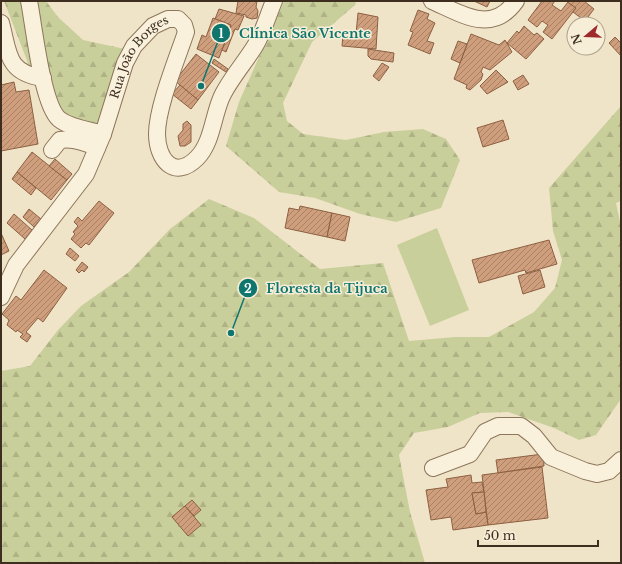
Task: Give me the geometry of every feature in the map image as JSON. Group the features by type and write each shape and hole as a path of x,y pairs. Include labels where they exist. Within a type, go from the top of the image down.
{"street":[{"path":"30,1 42,78 52,110 58,119 100,141"},
{"name":"Rua João Borges","path":"1,297 16,265 86,174 100,141 126,63 134,46 153,26 168,19 178,19 184,25 186,32 160,111 157,134 159,150 165,162 172,168 183,168 198,157 206,142 223,94 256,44 274,1"},
{"path":"432,1 469,17 484,20 498,18 508,12 516,1"},
{"path":"1,23 9,56 14,67 42,78"},
{"path":"52,150 60,140 66,139 85,142 100,141"},
{"path":"433,468 470,454 485,432 498,426 521,426 534,436 551,458 597,474 609,471 621,460"}],"green space":[{"path":"4,1 46,1 58,17 83,40 125,49 119,89 95,129 51,114 33,76"},
{"path":"284,1 356,1 355,5 312,42 283,103 287,121 303,134 346,140 384,132 423,129 446,139 460,160 441,208 396,222 360,214 315,198 279,192 226,146 239,102"},
{"path":"621,106 621,201 616,203 621,226 621,399 596,435 579,440 554,428 508,412 480,413 448,427 414,433 399,455 410,512 425,563 1,563 1,371 30,366 58,330 81,306 129,272 170,229 209,199 254,218 320,269 383,263 409,341 455,337 489,337 534,312 555,288 562,260 553,231 549,188"},
{"path":"437,228 469,310 430,326 397,245"}],"building":[{"path":"238,1 257,1 257,18 252,19 246,17 246,15 236,13"},
{"path":"474,1 490,1 487,7"},
{"path":"542,1 555,1 552,5 561,11 568,2 576,8 570,16 566,16 566,21 552,39 543,32 548,25 542,21 537,27 528,20"},
{"path":"566,1 584,1 594,9 589,16 578,16 573,12 576,8"},
{"path":"219,9 244,16 238,30 235,29 226,52 222,50 231,25 215,19"},
{"path":"418,10 429,14 427,19 435,23 427,41 434,43 430,54 408,45 413,32 410,31"},
{"path":"358,13 378,17 376,49 342,46 343,34 356,34"},
{"path":"213,18 231,25 219,58 197,49 202,35 206,37"},
{"path":"524,26 534,35 537,33 544,39 526,59 507,43 517,31 519,33"},
{"path":"471,34 499,45 505,40 512,52 490,70 483,67 481,72 483,74 481,80 470,90 466,88 467,85 454,79"},
{"path":"615,37 621,43 621,56 609,43"},
{"path":"458,41 467,44 460,63 451,59"},
{"path":"368,49 394,53 393,62 371,59 368,56"},
{"path":"196,54 219,72 198,100 175,81"},
{"path":"214,59 228,69 226,72 212,63"},
{"path":"382,63 389,67 379,81 373,76"},
{"path":"496,70 508,82 487,94 480,86"},
{"path":"523,75 529,84 518,90 513,81"},
{"path":"14,82 16,92 29,90 38,144 1,151 1,85"},
{"path":"180,85 198,100 191,109 172,94"},
{"path":"503,120 509,139 483,147 477,128"},
{"path":"187,121 191,125 191,142 185,146 180,146 178,136 183,130 183,124"},
{"path":"32,152 67,180 51,200 17,172"},
{"path":"55,159 72,174 67,180 49,166"},
{"path":"17,172 36,188 31,195 12,179"},
{"path":"99,201 114,213 89,245 86,243 81,248 71,239 75,234 73,232 78,226 74,222 78,217 82,221"},
{"path":"300,206 332,213 327,237 285,228 289,208 299,210"},
{"path":"29,209 41,219 34,227 23,217"},
{"path":"332,213 350,217 345,241 327,237"},
{"path":"14,214 32,230 25,239 7,223"},
{"path":"1,233 9,251 1,255"},
{"path":"549,240 557,264 526,273 525,270 479,283 472,260"},
{"path":"70,248 79,256 75,261 66,254"},
{"path":"82,262 88,267 84,272 82,270 79,273 76,270"},
{"path":"44,270 67,288 43,322 38,318 26,332 31,336 27,342 20,337 23,334 17,330 16,332 7,325 9,320 2,314 16,296 21,300"},
{"path":"540,270 545,287 523,294 518,276"},
{"path":"543,454 544,466 498,473 496,460"},
{"path":"542,467 548,518 488,525 482,475"},
{"path":"471,475 472,483 482,482 484,492 472,493 476,514 486,512 488,525 453,530 451,517 431,520 426,490 448,487 446,479"},
{"path":"484,492 486,512 476,514 472,493"},
{"path":"192,500 201,510 194,516 185,506"},
{"path":"185,506 201,525 188,536 172,517"}],"place":[{"name":"Clínica São Vicente","path":"201,86"},
{"name":"Floresta da Tijuca","path":"231,333"}]}
